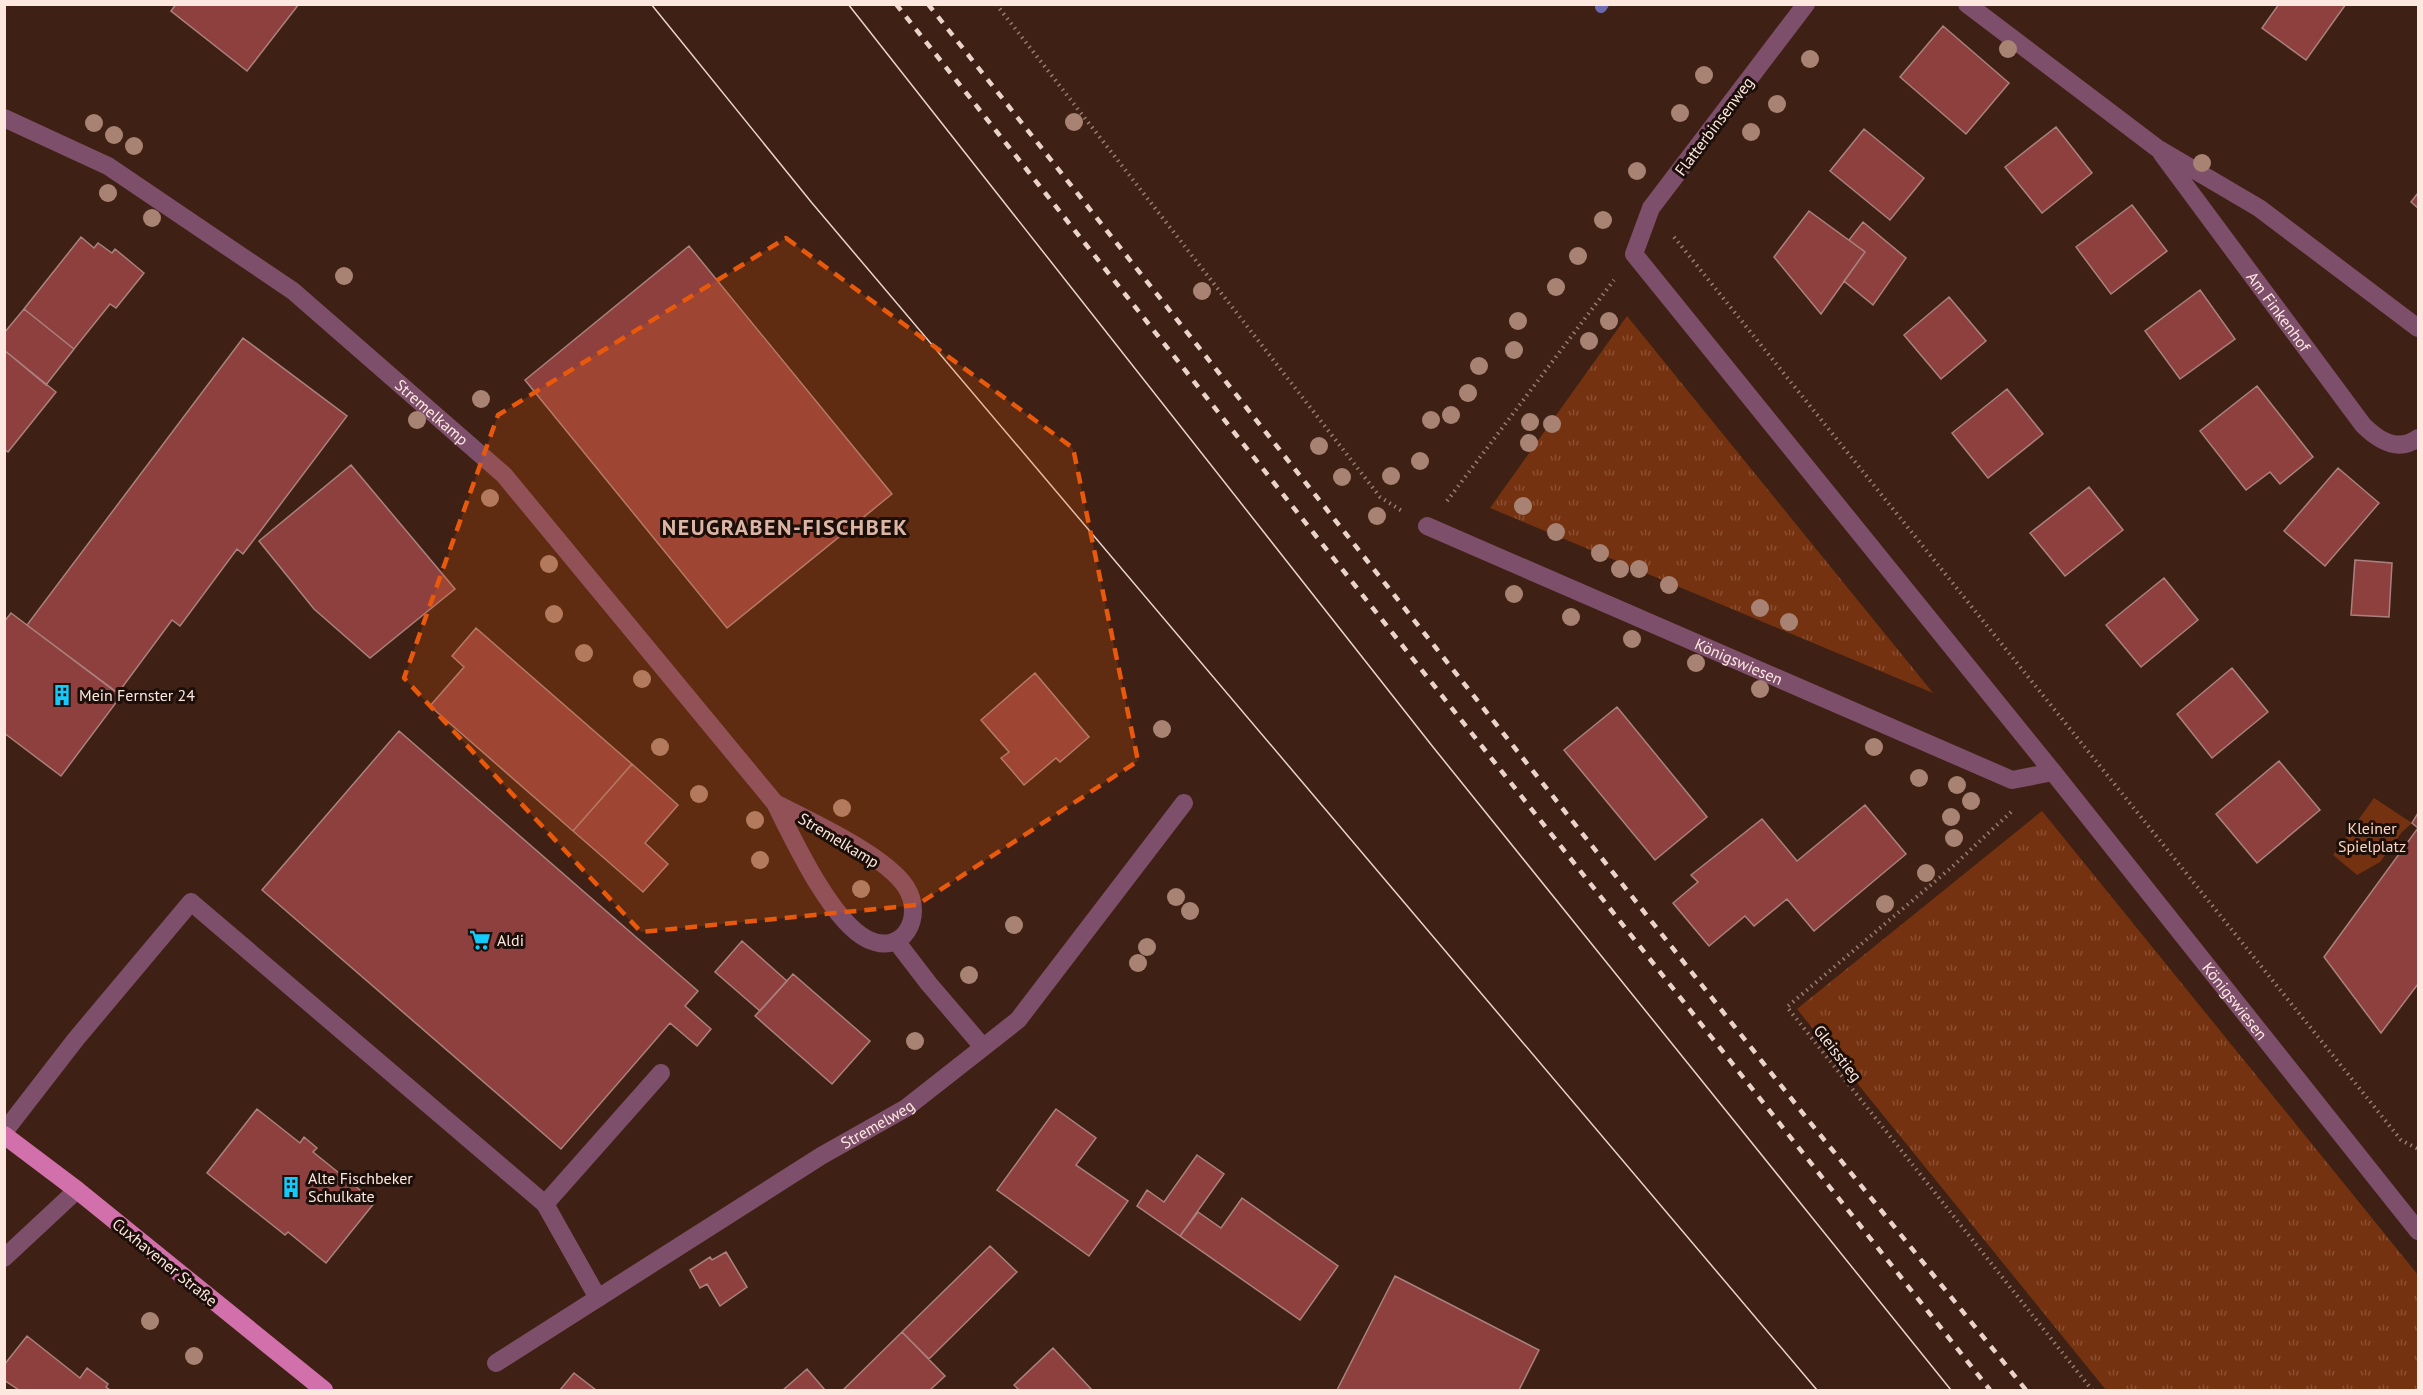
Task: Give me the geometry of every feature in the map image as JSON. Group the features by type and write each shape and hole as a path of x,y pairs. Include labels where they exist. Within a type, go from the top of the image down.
{"main road":[{"name":"Cuxhavener Straße","path":"4,1134 324,1390"}],"street":[{"name":"Flatterbinsenweg","path":"1634,254 1651,208 1806,4"},
{"name":"Am Finkenhof","path":"1967,4 2157,148 2259,208 2418,328"},
{"name":"Stremelkamp","path":"4,118 108,166 293,291 504,475 775,803 802,858 836,909 867,939 881,942 896,940 907,933 913,919 914,906 905,886 880,863 851,843 775,803"},
{"name":"Am Finkenhof","path":"2157,148 2362,425 2377,439 2390,443 2404,444 2418,438"},
{"name":"Königswiesen","path":"1634,254 2054,772 2417,1226"},
{"name":"Königswiesen","path":"1428,526 2012,780 2054,772"},
{"name":"Stremelweg","path":"496,1363 821,1156 906,1108 1018,1020 1184,803"},
{"path":"4,1134 75,1039 191,902 545,1204 598,1298"},
{"path":"896,940 929,984 983,1047"},
{"path":"545,1204 661,1073"},
{"path":"4,1258 76,1190"}],"path":[{"path":"996,4 1380,497 1428,526 1634,254"},
{"path":"1651,208 2401,1140 2418,1149"},
{"name":"Gleisstieg","path":"2054,772 1952,867 1787,1007 2092,1390"}],"highlighted area":[{"path":"786,238 1073,448 1138,761 917,905 641,932 404,678 498,415"}],"green space":[{"path":"1627,316 1933,693 1490,508"},
{"name":"Kleiner Spielplatz","path":"2374,798 2412,823 2402,832 2380,862 2357,875 2333,855"},
{"path":"2042,811 2418,1275 2418,1390 2106,1390 1797,1009"}],"building":[{"path":"176,4 299,4 247,71 171,11"},
{"path":"2279,4 2346,4 2306,60 2262,28"},
{"path":"1943,26 2009,83 1966,134 1900,77"},
{"path":"2056,127 2092,173 2042,213 2005,167"},
{"path":"1864,129 1924,178 1890,220 1830,171"},
{"path":"2418,193 2418,208 2411,202"},
{"path":"2132,205 2167,251 2111,294 2076,247"},
{"path":"1809,211 1865,252 1821,314 1774,257"},
{"path":"1863,222 1906,258 1873,305 1844,281 1865,252 1849,240"},
{"path":"81,237 94,248 98,243 112,253 115,249 144,273 116,308 110,304 74,349 24,309"},
{"path":"689,246 892,494 727,628 525,380"},
{"path":"2200,290 2235,339 2180,379 2145,331"},
{"path":"1949,297 1986,341 1941,379 1904,335"},
{"path":"24,309 74,349 46,385 4,350 4,333"},
{"path":"243,338 347,416 243,554 237,549 180,626 172,620 118,693 27,625"},
{"path":"4,350 56,392 8,452 4,449"},
{"path":"2257,386 2313,457 2280,484 2270,472 2246,490 2200,431"},
{"path":"2007,389 2043,434 1988,478 1952,433"},
{"path":"351,465 455,589 370,658 314,609 259,541"},
{"path":"2338,468 2379,503 2325,566 2284,531"},
{"path":"2089,487 2123,530 2065,576 2030,533"},
{"path":"2355,560 2392,563 2389,617 2351,615"},
{"path":"2164,578 2198,620 2141,667 2106,625"},
{"name":"Mein Fernster 24","path":"11,613 121,696 61,776 4,733 4,622"},
{"path":"476,628 632,764 573,831 430,706 464,667 452,656"},
{"path":"2232,668 2268,712 2212,758 2177,714"},
{"path":"1035,673 1089,737 1060,762 1056,758 1024,785 1001,758 1009,752 981,720"},
{"path":"1617,707 1707,817 1655,860 1564,750"},
{"name":"Aldi","path":"399,731 698,991 685,1006 711,1029 697,1046 670,1023 561,1149 262,890"},
{"path":"2279,761 2320,810 2257,863 2216,814"},
{"path":"632,764 678,805 645,843 668,864 643,892 573,831"},
{"path":"1865,805 1906,854 1814,931 1787,899 1754,926 1745,916 1709,946 1673,903 1698,882 1691,875 1762,819 1797,861"},
{"path":"2418,813 2418,828 2412,823"},
{"path":"2418,828 2418,984 2381,1033 2324,957"},
{"path":"742,941 787,981 760,1011 715,972"},
{"path":"793,974 870,1041 832,1084 755,1016"},
{"name":"Alte Fischbeker Schulkate","path":"257,1109 300,1143 304,1137 317,1148 313,1152 375,1202 326,1263 288,1232 285,1235 207,1173"},
{"path":"1056,1109 1096,1138 1076,1165 1128,1201 1089,1256 997,1190"},
{"path":"1197,1155 1224,1174 1180,1236 1137,1206 1147,1190 1164,1202"},
{"path":"1242,1198 1338,1266 1300,1320 1180,1236 1198,1212 1221,1228"},
{"path":"990,1246 1017,1272 929,1359 902,1332"},
{"path":"726,1252 747,1287 720,1306 707,1284 700,1288 690,1270 710,1257 712,1260"},
{"path":"1395,1276 1539,1350 1519,1390 1337,1390"},
{"path":"902,1332 945,1376 930,1390 843,1390"},
{"path":"27,1336 80,1378 87,1368 108,1384 106,1387 110,1390 19,1390 4,1380 4,1365"},
{"path":"1053,1348 1092,1390 1019,1390 1014,1385"},
{"path":"807,1369 825,1390 783,1390"},
{"path":"574,1373 596,1390 560,1390"}],"tram line":[{"path":"651,4 812,203 1817,1390"},
{"path":"848,4 1433,747 1951,1390"}],"railway":[{"path":"896,4 1990,1390"},
{"path":"928,4 1809,1121 2026,1390"}],"place":[{"name":"Mein Fernster 24","path":"62,695"},
{"name":"Aldi","path":"480,940"},
{"name":"Alte Fischbeker Schulkate","path":"291,1187"}],"district":[{"name":"NEUGRABEN-FISCHBEK","path":"785,527"}]}
